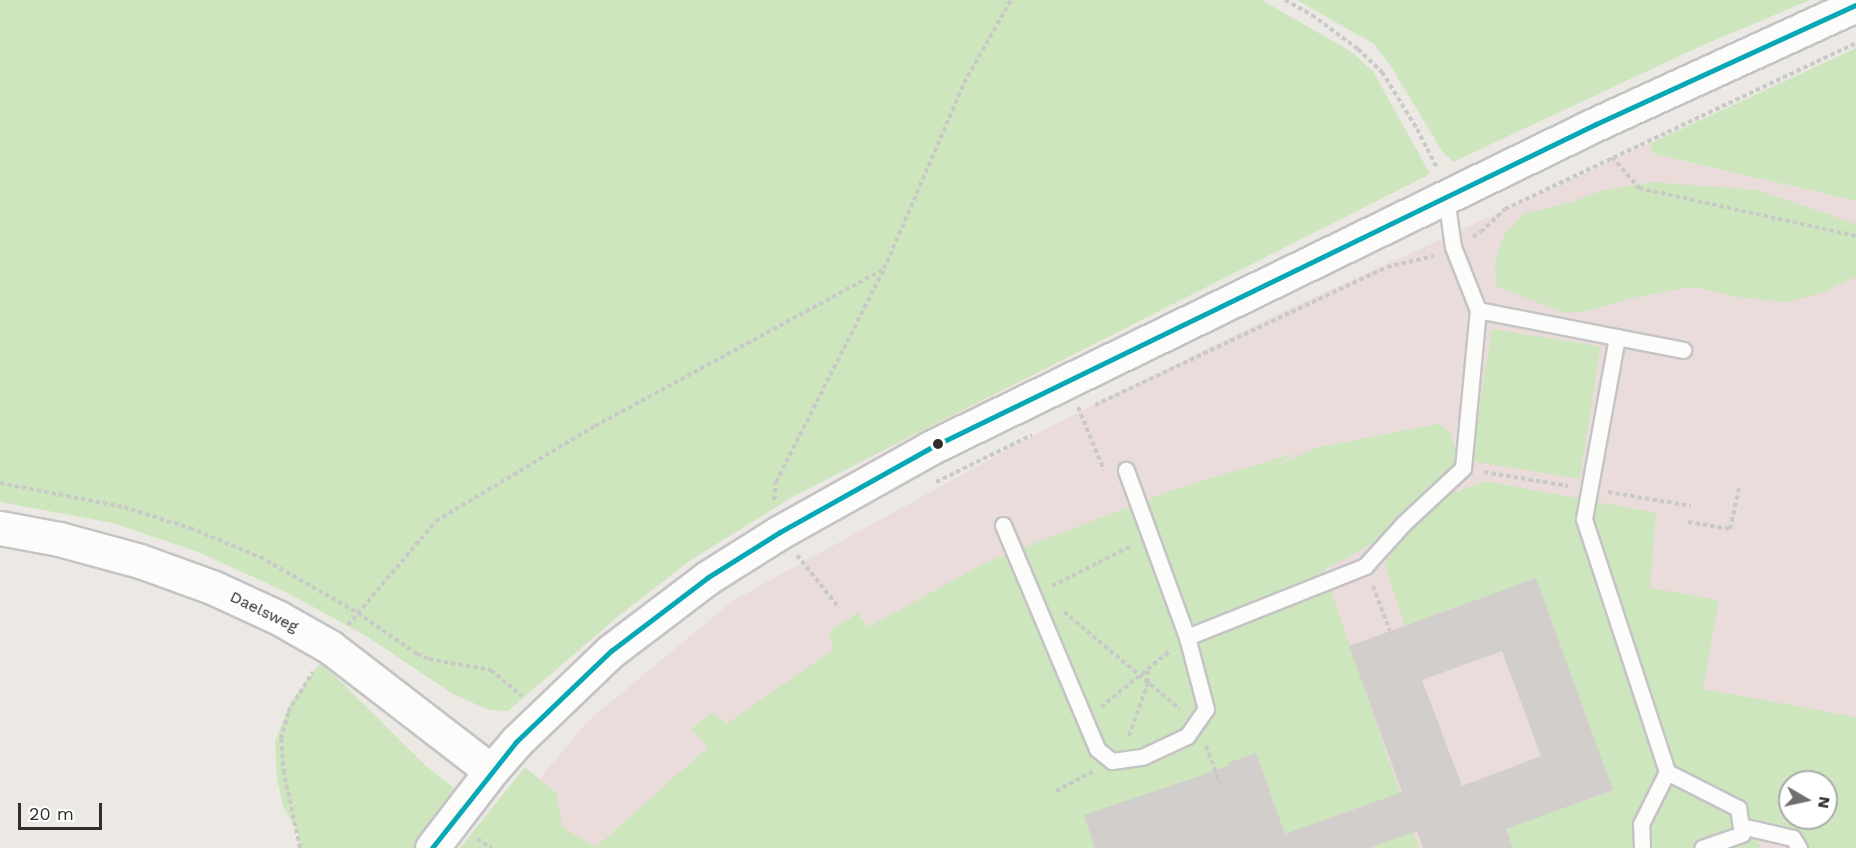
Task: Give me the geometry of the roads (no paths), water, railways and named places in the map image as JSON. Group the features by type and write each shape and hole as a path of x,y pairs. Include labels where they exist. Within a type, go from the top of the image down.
{"street":[{"path":"432,848 491,771 542,715 620,645 707,578 789,550 932,447 1596,124 1856,5"},
{"name":"Daelsweg","path":"0,528 101,549 176,573 253,606 330,647 491,771"}],"lane":[{"path":"1187,637 1365,566 1404,523 1463,468 1478,310 1453,247 1446,198"},
{"path":"1478,310 1683,350"},
{"path":"1617,337 1584,519 1667,772 1641,824 1642,848"},
{"path":"1003,525 1036,594 1097,750 1112,761 1142,757 1187,736 1206,709 1187,637 1126,470"},
{"path":"1667,772 1738,808 1742,834 1702,848"},
{"path":"1741,826 1793,838 1799,848"}]}
